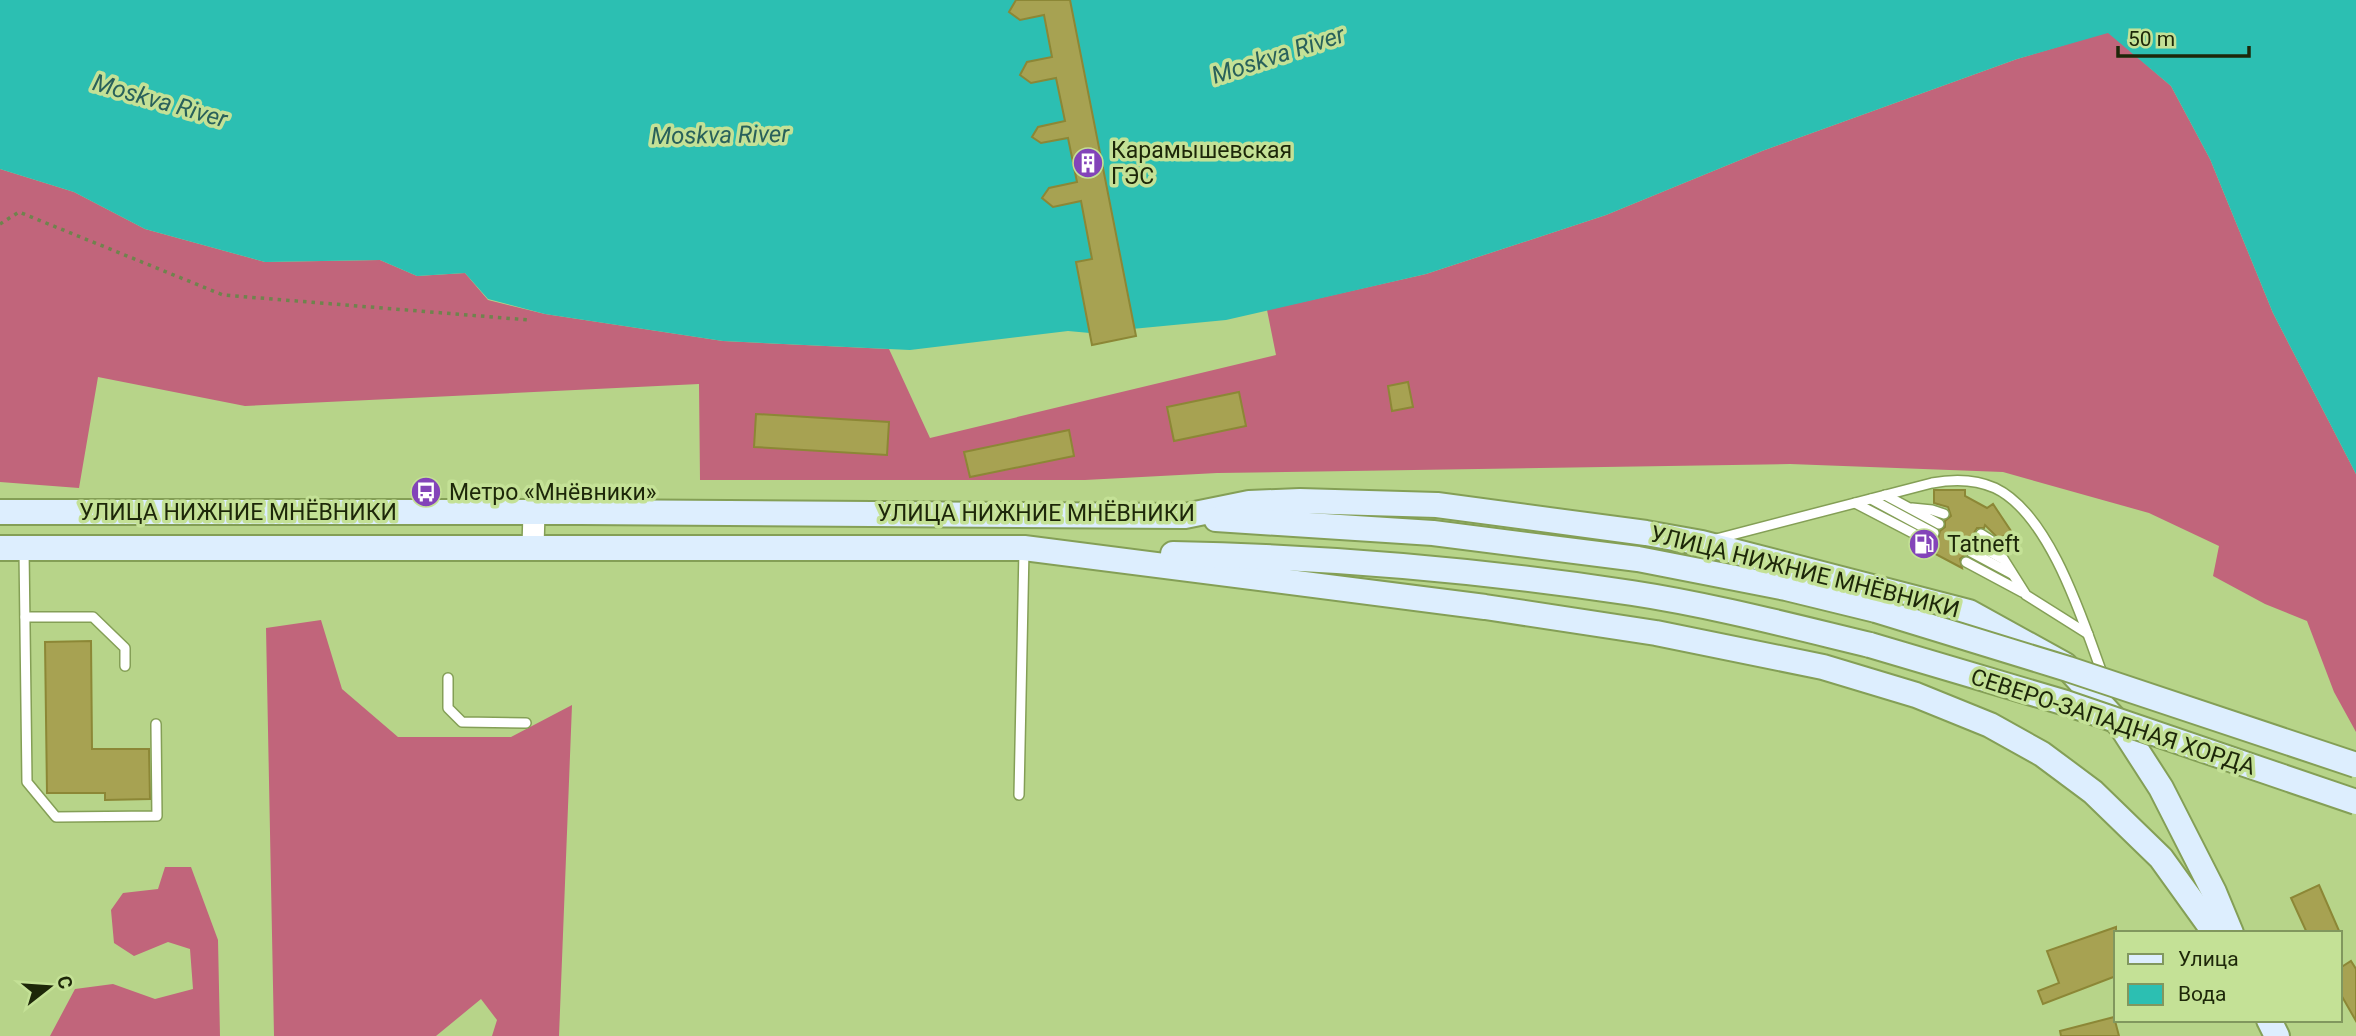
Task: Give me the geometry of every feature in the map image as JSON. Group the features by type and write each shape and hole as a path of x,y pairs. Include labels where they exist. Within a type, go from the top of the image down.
{"main road":[{"name":"УЛИЦА НИЖНИЕ МНЁВНИКИ","path":"0,512 1185,516 1249,503 1379,502 1450,507 1702,543 1969,612 2065,665 2118,716 2161,788 2214,892 2230,931"},
{"name":"СЕВЕРО-ЗАПАДНАЯ ХОРДА","path":"1185,516 1433,533 1625,558 1786,588 1876,610 2068,669 2356,765"},
{"name":"УЛИЦА НИЖНИЕ МНЁВНИКИ","path":"12,548 1024,548 1485,607 1656,633 1823,667 1916,695 1990,725 2042,754 2093,792 2161,858 2214,931"},
{"name":"СЕВЕРО-ЗАПАДНАЯ ХОРДА","path":"1063,551 1244,555 1436,567 1634,593 1870,645 2066,704 2356,802"}],"street":[{"path":"533,547 534,512"}],"lane":[{"path":"1702,543 1932,483 1958,480 1987,485 2009,497 2036,528 2059,565 2076,598 2110,694"},
{"path":"1885,495 1908,508 1934,533"},
{"path":"1871,499 1934,533"},
{"path":"1856,503 1934,533"},
{"path":"1908,508 1944,514"},
{"path":"1981,534 1992,541 2026,595"},
{"path":"12,548 25,617 27,782 56,817 157,816 156,724"},
{"path":"1019,795 1024,548"},
{"path":"2003,558 1973,548 2013,575"},
{"path":"1966,562 2088,634"},
{"path":"25,617 93,617 125,648 125,666"},
{"path":"448,678 448,708 462,722 526,723"}],"path":[{"path":"0,224 19,212 223,295 529,320"}],"shaded area":[{"path":"2108,32 2171,86 2210,159 2273,313 2356,474 2356,732 2334,692 2307,621 2265,604 2213,576 2219,546 2149,513 2003,472 1790,464 1217,473 1085,480 700,480 699,384 245,406 98,377 79,488 0,482 0,169 74,192 145,229 265,262 380,260 417,276 465,273 488,300 545,314 723,341 889,349 930,438 1276,355 1267,310 1426,274 1606,215 1762,151 2017,59"},
{"path":"321,620 342,689 398,737 511,737 572,705 559,1036 492,1036 497,1020 481,999 436,1036 274,1036 266,628"},
{"path":"165,867 191,867 218,940 220,1036 50,1036 75,989 113,984 155,999 193,989 190,949 168,942 134,956 114,943 111,910 123,893 158,889"}],"water":[{"name":"Moskva River","path":"0,0 2356,0 2356,474 2273,313 2210,159 2171,86 2108,33 2017,59 1762,151 1606,215 1426,274 1226,320 1090,333 1068,331 910,350 723,341 545,314 488,299 465,273 417,276 380,260 265,262 145,229 74,192 0,169"}],"building":[{"name":"Карамышевская ГЭС","path":"1016,0 1070,0 1136,336 1092,345 1076,262 1092,259 1081,201 1053,207 1042,198 1049,188 1077,182 1068,138 1041,143 1032,137 1038,127 1065,121 1056,78 1031,83 1020,75 1027,62 1052,57 1044,15 1020,20 1009,12"},
{"path":"1408,382 1413,407 1392,411 1388,386"},
{"path":"1239,392 1246,426 1174,441 1167,407"},
{"path":"756,414 889,422 887,455 754,447"},
{"path":"1069,430 1074,456 970,477 964,452"},
{"path":"1934,490 1965,490 1965,496 1987,508 1993,504 2011,531 1999,539 1985,525 1984,528 1977,528 1975,537 1960,559 1962,568 1926,549 1936,546 1945,521 1951,516 1948,507 1934,503"},
{"path":"91,641 92,749 149,749 150,799 105,800 105,793 47,793 45,642"},
{"path":"2319,885 2339,931 2306,931 2291,898"},
{"path":"2116,927 2114,977 2043,1004 2038,991 2059,983 2047,951"},
{"path":"2351,961 2356,969 2356,1021 2342,996 2342,967"},
{"path":"2114,1017 2119,1036 2061,1036 2060,1031"}],"place":[{"name":"Карамышевская ГЭС","path":"1088,163"},
{"name":"Метро «Мнёвники»","path":"426,492"},
{"name":"Tatneft","path":"1924,544"}]}
